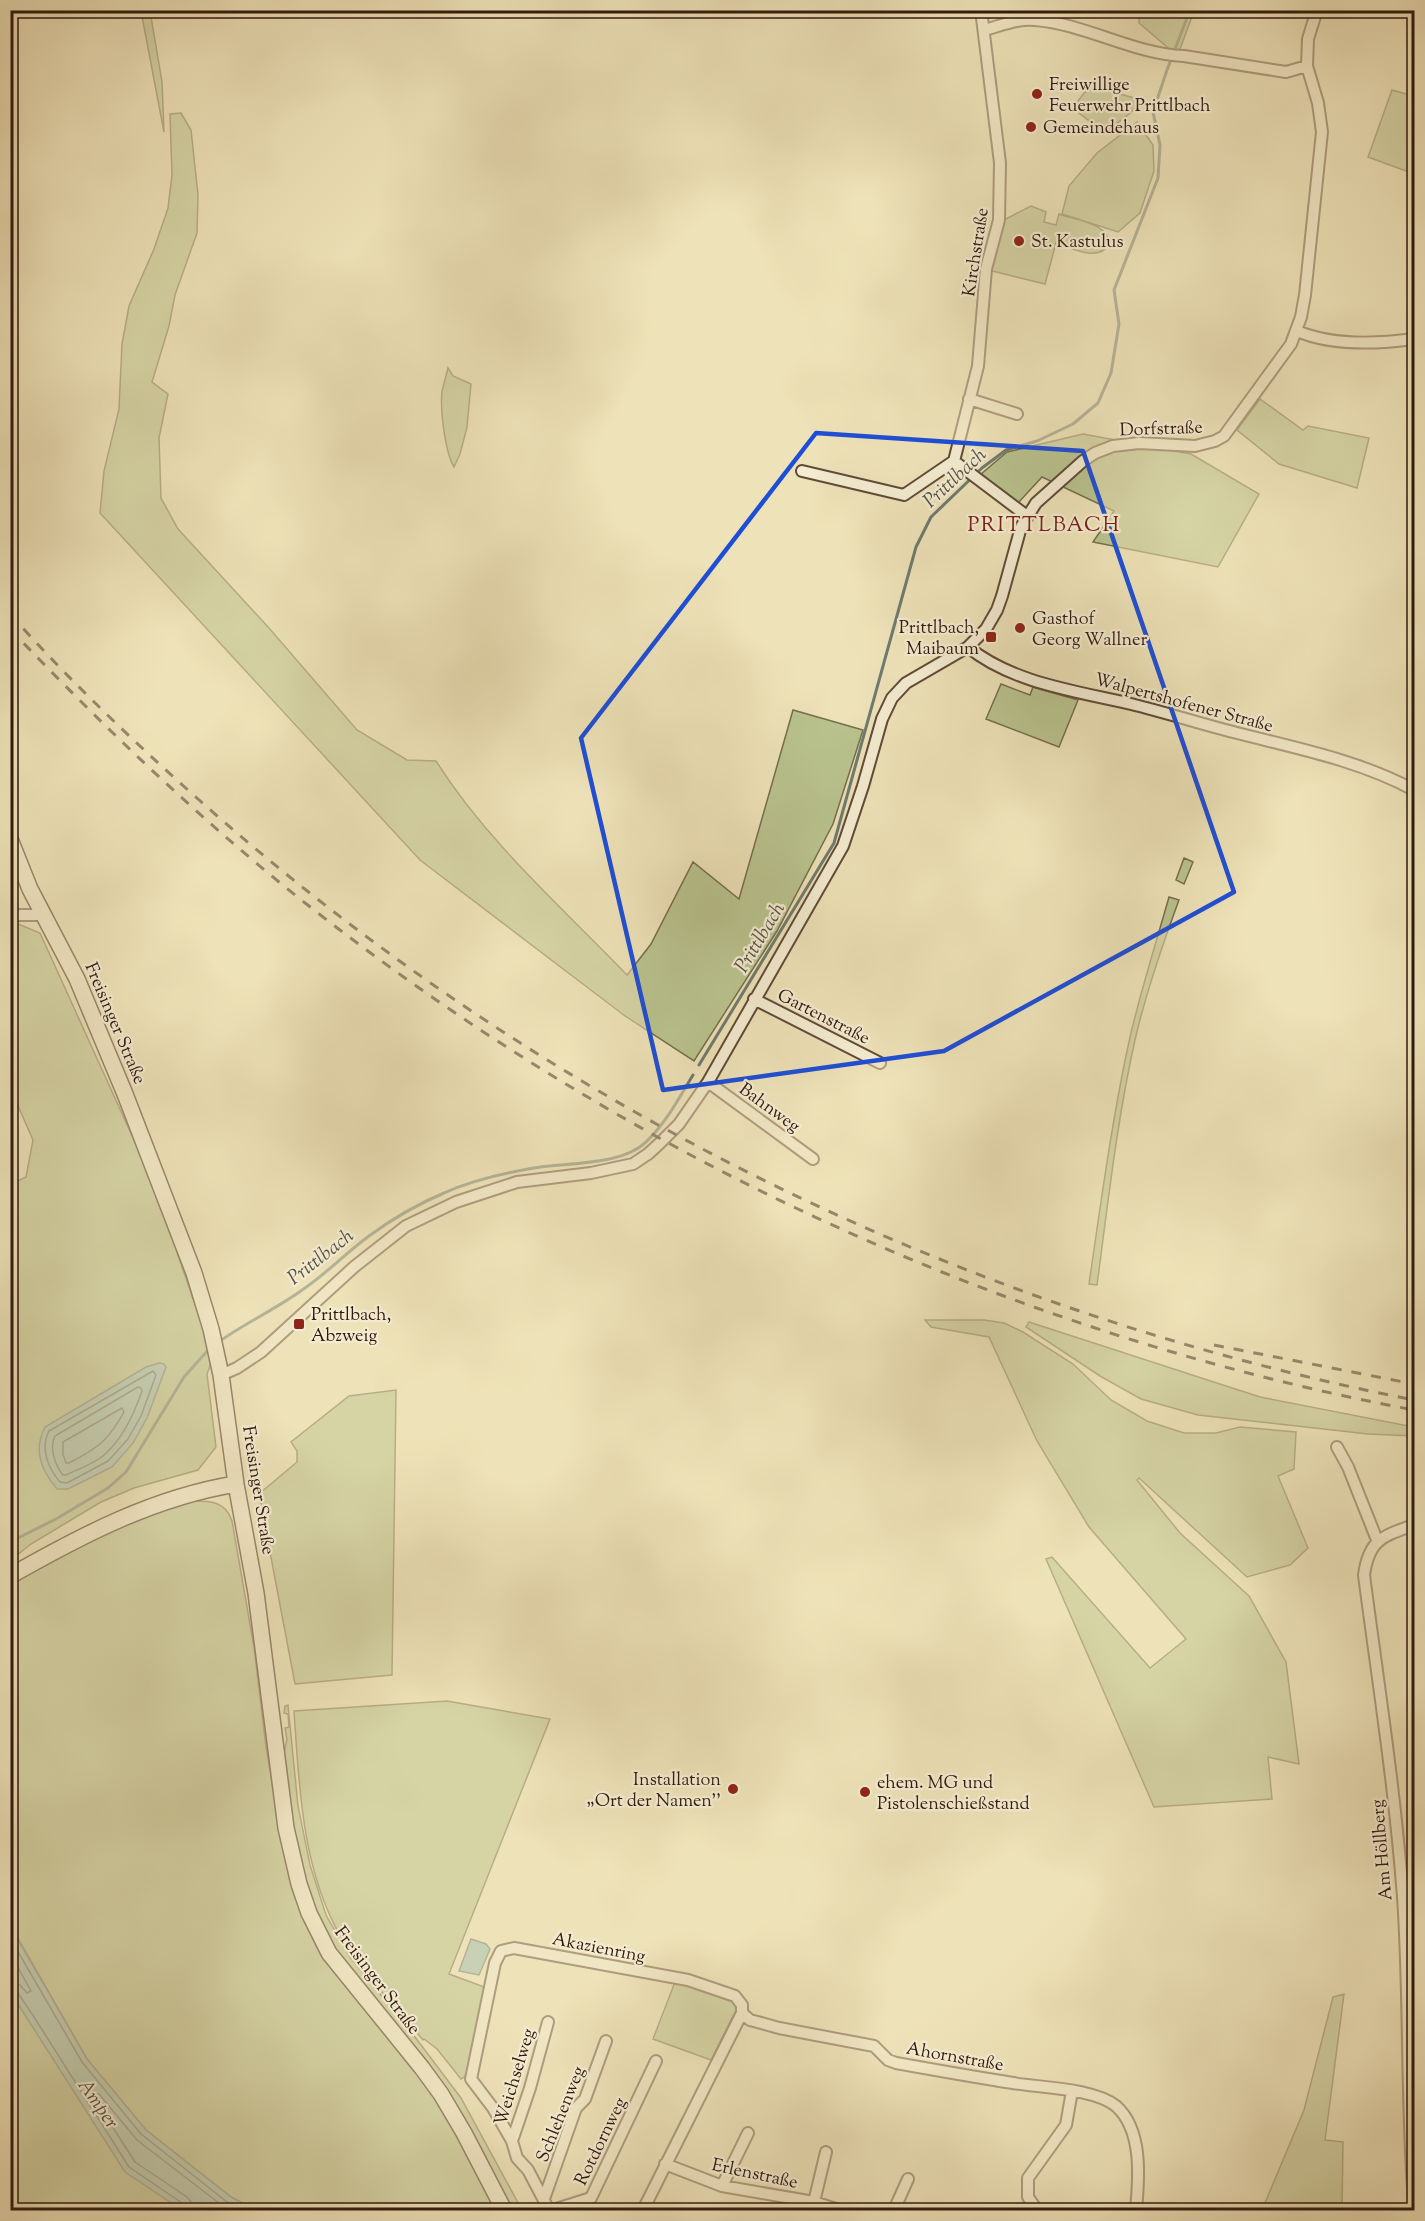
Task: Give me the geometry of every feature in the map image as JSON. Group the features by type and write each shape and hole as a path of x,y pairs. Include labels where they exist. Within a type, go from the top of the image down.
{"main road":[{"name":"Freisinger Straße","path":"10,839 30,889 76,979 125,1094 194,1273 215,1345 266,1657 286,1828 299,1884 309,1913 329,1953 422,2068 465,2133 504,2211"},
{"path":"10,1576 68,1543 123,1517 207,1488 236,1484"}],"street":[{"name":"Kirchstraße","path":"954,461 978,366 986,269 999,220 1000,163 981,10"},
{"name":"Dorfstraße","path":"221,1375 237,1368 261,1352 354,1267 406,1226 473,1195 517,1182 591,1173 633,1164 648,1154 679,1124 708,1082 843,846 882,719 892,698 906,683 968,647 980,636 997,610 1016,539 1027,516 1047,492 1095,453 1113,446 1138,442 1195,446 1224,436 1291,344 1297,331 1306,289 1322,132 1318,103 1307,66 1308,39 1317,10"},
{"path":"984,30 1033,19 1081,28 1168,56 1287,72 1307,66"},
{"path":"1297,331 1317,338 1352,341 1414,341"},
{"path":"969,399 1017,414"},
{"path":"802,471 904,495 954,461 1027,516"},
{"name":"Walpertshofener Straße","path":"968,647 981,658 1052,686 1140,706 1355,764 1414,790"},
{"path":"10,912 18,915 45,915"},
{"name":"Gartenstraße","path":"754,999 880,1063"},
{"name":"Bahnweg","path":"708,1082 813,1159"},
{"path":"1337,1447 1348,1467 1377,1540 1414,1525"},
{"name":"Am Höllberg","path":"1377,1540 1366,1560 1364,1575 1410,1942 1409,2138 1414,2202"},
{"name":"Akazienring","path":"551,2211 528,2170 517,2158 512,2141 493,2108 471,2079 495,1963 501,1951 514,1948 688,1980 735,1996 742,2004 742,2013"},
{"path":"643,2211 742,2013"},
{"name":"Ahornstraße","path":"742,2013 750,2020 779,2028 874,2046 888,2060 896,2063 1103,2098 1116,2106 1127,2122 1137,2147 1136,2211"},
{"name":"Weichselweg","path":"512,2141 530,2088 548,2022"},
{"name":"Schlehenweg","path":"544,2199 576,2108 585,2099 606,2042"},
{"name":"Rotdornweg","path":"551,2211 591,2198 597,2190 656,2061"},
{"path":"1037,2211 1028,2197 1028,2178 1066,2125 1072,2091"},
{"path":"722,2186 748,2133"},
{"path":"814,2202 826,2152"},
{"name":"Erlenstraße","path":"665,2164 722,2186 814,2202 839,2211"},
{"path":"894,2211 908,2180"}],"highlighted area":[{"path":"816,433 1083,451 1234,892 944,1051 663,1090 581,738"}],"green space":[{"path":"141,11 150,11 162,82 164,132"},
{"path":"1139,11 1194,11 1176,60 1167,47 1139,23"},
{"path":"1094,87 1142,100 1127,116 1108,129 1092,123 1079,113 1078,101 1084,93"},
{"path":"1392,90 1414,96 1414,174 1368,157"},
{"path":"181,113 191,130 198,195 197,233 175,295 169,326 152,382 168,394 159,438 161,498 178,529 269,628 357,730 407,760 436,761 456,791 502,847 627,975 651,944 693,862 739,899 793,710 863,730 833,824 777,931 694,1061 625,1016 420,860 100,513 104,471 119,409 122,344 129,306 154,249 168,208 172,175 170,114"},
{"path":"1137,122 1153,145 1154,171 1140,213 1118,232 1062,214 1069,186 1097,153"},
{"path":"1031,206 1046,212 1044,222 1056,225 1059,214 1090,223 1103,231 1108,237 1109,244 1104,250 1092,253 1077,251 1056,243 1045,284 988,270 1000,222"},
{"path":"448,368 453,376 471,384 467,427 454,467 446,441 442,408 442,391"},
{"path":"1260,399 1303,430 1308,426 1369,438 1357,488 1279,464 1237,430"},
{"path":"1083,434 1191,454 1259,494 1218,567 1093,542 1114,511 1042,477 1018,503 980,475 1007,452"},
{"path":"1001,684 1030,695 1033,687 1078,700 1059,747 986,719"},
{"path":"1184,858 1193,862 1184,884 1176,880"},
{"path":"1169,897 1179,900 1144,1004 1135,1040 1118,1131 1097,1285 1089,1284 1107,1160 1130,1037"},
{"path":"11,921 40,933 153,1182 204,1331 211,1363 207,1374 216,1447 198,1470 134,1488 101,1502 31,1544 11,1560 11,1184 26,1177 33,1140 11,1090"},
{"path":"925,1320 984,1320 1004,1323 1023,1332 1073,1364 1111,1400 1147,1421 1184,1433 1216,1433 1240,1427 1296,1432 1294,1469 1278,1476 1308,1548 1290,1565 1247,1577 1139,1478 1137,1480 1180,1533 1249,1596 1286,1662 1299,1764 1268,1757 1272,1799 1154,1807 1046,1559 1052,1557 1150,1668 1186,1639 1089,1527 1037,1441 989,1337 931,1327"},
{"path":"1029,1322 1260,1397 1414,1427 1414,1436 1368,1434 1198,1415 1141,1399 1100,1376 1026,1327"},
{"path":"396,1390 392,1675 295,1684 259,1494 297,1462 297,1451 291,1442 349,1396"},
{"path":"187,1501 220,1505 232,1521 254,1647 266,1747 283,1847 321,1953 440,2103 496,2210 255,2210 231,2197 146,2130 87,2059 11,1926 10,1598 15,1582 71,1548 143,1516"},
{"path":"447,1701 550,1719 449,1974 487,1988 467,2075 461,2079 437,2049 423,2040 369,1977 341,1937 328,1911 310,1856 305,1827 294,1711"},
{"path":"288,1705 298,1806 310,1865 326,1915 350,1957 461,2098 522,2210 512,2210 460,2111 347,1968 324,1932 306,1886 294,1834 284,1753 287,1739 285,1728 289,1727 288,1714 284,1713 285,1706"},
{"path":"675,1982 732,2000 735,2004 736,2010 711,2060 653,2039"},
{"path":"10,1993 168,2200 182,2210 11,2210"},
{"path":"1344,1994 1325,2140 1343,2142 1342,2210 1262,2210 1304,2110 1333,1997"}],"water":[{"path":"159,1363 166,1367 147,1418 133,1443 112,1467 68,1489 57,1489 40,1459 41,1435 45,1427 146,1367"},
{"name":"Amper","path":"10,1926 87,2059 146,2130 231,2197 255,2210 182,2210 125,2172 11,1993"},
{"path":"471,1939 486,1944 490,1949 479,1975 459,1971"}],"waterway":[{"name":"Prittlbach","path":"699,1065 834,843 916,547 931,517 982,468 1006,450 1037,441 1073,424 1098,403 1111,373 1119,324 1114,290 1158,178 1160,145 1153,112 1190,10"},
{"name":"Prittlbach","path":"220,1341 305,1288 361,1242 387,1224 434,1197 464,1185 517,1171 606,1160 635,1150 660,1127 693,1075"},
{"name":"Prittlbach","path":"10,1542 56,1519 108,1488 126,1472 184,1377 210,1348"}],"railway":[{"path":"10,614 78,686 150,755 198,799 330,909 469,1010 615,1100 766,1181 922,1252 1082,1312 1247,1361 1414,1400"},
{"path":"10,629 141,760 279,882 404,978 536,1065 672,1145 814,1216 959,1279 1108,1332 1260,1376 1414,1410"},
{"path":"1214,1345 1414,1384"}],"place":[{"name":"Freiwillige Feuerwehr Prittlbach","path":"1037,94"},
{"name":"Gemeindehaus","path":"1031,127"},
{"name":"St. Kastulus","path":"1019,241"},
{"name":"Gasthof Georg Wallner","path":"1020,628"},
{"name":"Prittlbach, Maibaum","path":"991,637"},
{"name":"Prittlbach, Abzweig","path":"299,1324"},
{"name":"Installation „Ort der Namen''","path":"733,1789"},
{"name":"ehem. MG und Pistolenschießstand","path":"865,1792"}],"district":[{"name":"PRITTLBACH","path":"1044,524"}]}
